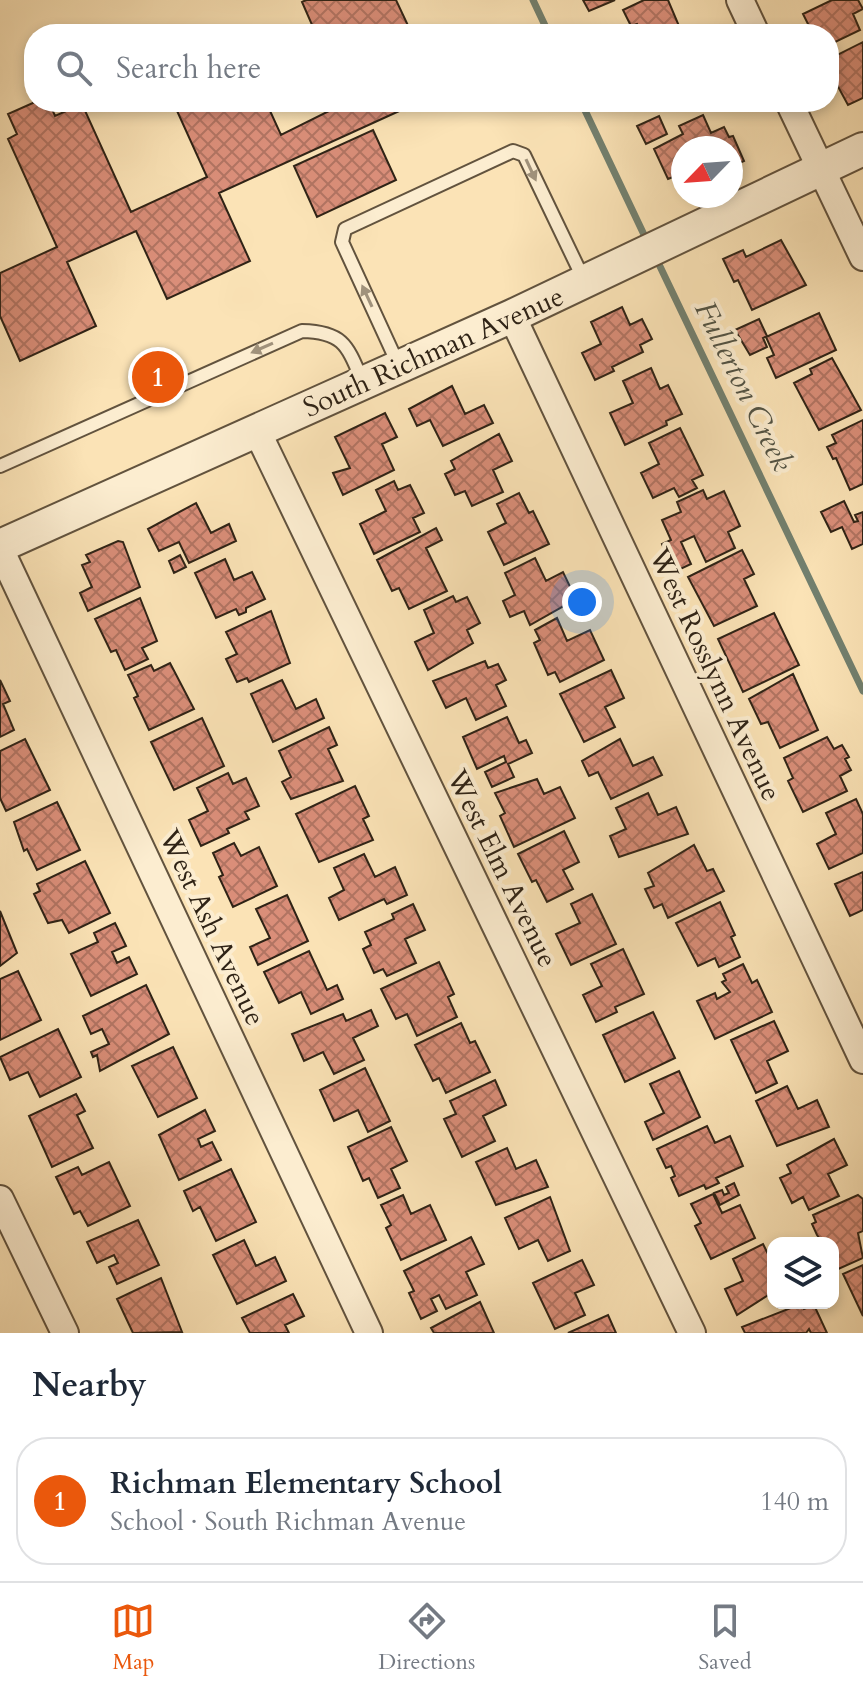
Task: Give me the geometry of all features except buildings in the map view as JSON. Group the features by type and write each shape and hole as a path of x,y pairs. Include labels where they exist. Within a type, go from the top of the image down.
{"street":[{"path":"740,0 751,24"},
{"path":"794,112 863,257"},
{"name":"South Richman Avenue","path":"0,547 512,316 863,149"},
{"name":"West Rosslynn Avenue","path":"512,316 863,1060"},
{"name":"West Elm Avenue","path":"257,431 692,1333"},
{"name":"West Ash Avenue","path":"0,547 369,1333"},
{"path":"0,1199 65,1333"}],"lane":[{"path":"399,367 342,242 342,234 345,229 513,151 524,155 585,282"},
{"path":"0,466 302,331 328,332 347,345 364,383"}],"waterway":[{"name":"Fullerton Creek","path":"533,0 544,24"},
{"name":"Fullerton Creek","path":"586,112 647,241"},
{"name":"Fullerton Creek","path":"655,256 863,691"}],"place":[{"name":"Richman Elementary School","path":"158,377"}]}
